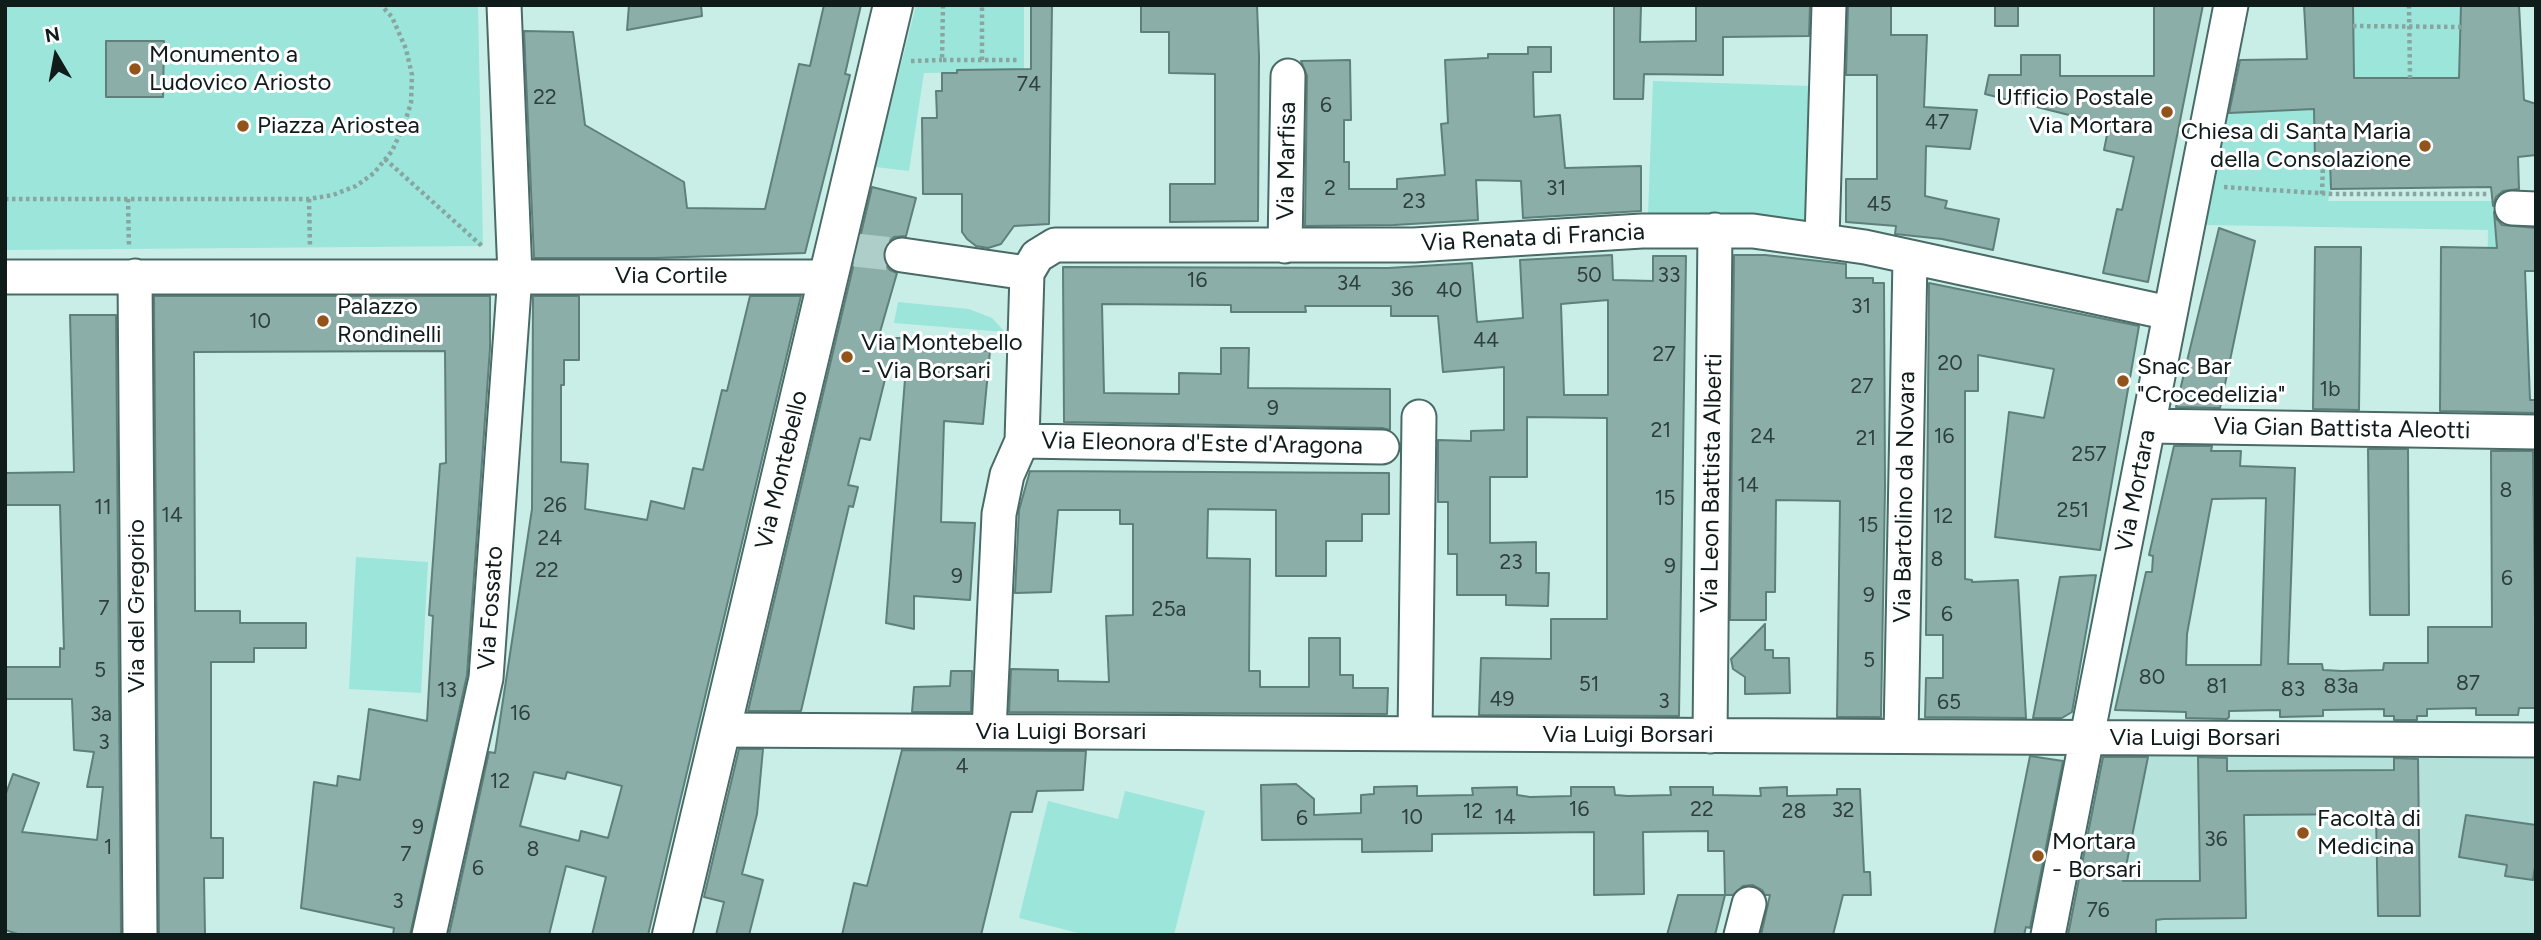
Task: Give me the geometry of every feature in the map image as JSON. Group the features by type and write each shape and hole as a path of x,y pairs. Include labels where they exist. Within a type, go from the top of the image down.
{"street":[{"path":"5,277 132,263 515,275 504,5"},
{"name":"Via Montebello","path":"672,935 720,730 839,258 893,5"},
{"path":"1822,239 1829,5"},
{"name":"Via Mortara","path":"2048,935 2231,5"},
{"name":"Via Marfisa","path":"1285,246 1289,76"},
{"name":"Via Renata di Francia","path":"1027,273 1037,256 1064,244 1414,245 1642,231 1715,230 1822,239 2169,313"},
{"name":"Via Leon Battista Alberti","path":"1710,736 1715,230"},
{"path":"902,256 1027,273 1022,441 1007,475 999,514 989,731"},
{"name":"Via Cortile","path":"515,275 839,258"},
{"name":"Via Bartolino da Novara","path":"1901,737 1910,258"},
{"name":"Via del Gregorio","path":"132,263 140,935"},
{"name":"Via Fossato","path":"429,935 486,678 515,275"},
{"path":"1415,734 1419,416"},
{"name":"Via Gian Battista Aleotti","path":"2149,426 2536,432"},
{"name":"Via Eleonora d'Este d'Aragona","path":"1022,441 1382,447"},
{"name":"Via Luigi Borsari","path":"720,730 2536,740"}],"path":[{"path":"5,199 309,199 333,195 356,186 374,173 392,151 411,103 412,75 406,49 392,17 381,5"},
{"path":"943,5 942,61 1020,60"},
{"path":"982,5 982,60"},
{"path":"2409,5 2410,78"},
{"path":"2353,26 2461,27"},
{"path":"385,159 515,275"},
{"path":"2322,194 2323,163"},
{"path":"2196,188 2211,186 2322,194 2510,194 2524,209"},
{"path":"128,199 132,263"},
{"path":"309,199 310,247"}],"shaded area":[{"name":"Piazza Ariostea","path":"5,5 478,5 483,246 5,250"},
{"path":"916,5 1024,5 1024,72 924,73 909,171 875,167"},
{"path":"2353,5 2461,5 2459,78 2354,78"},
{"path":"1653,81 1811,86 1806,221 1648,215"},
{"path":"2330,108 2315,138 2315,162 2330,161 2331,189 2328,201 2493,201 2504,289 2510,424 2485,414 2488,230 2205,225 2225,113"},
{"path":"898,302 969,309 992,318 1005,332 894,323"},
{"path":"356,557 428,562 421,693 349,689"},
{"name":"Facoltà di Medicina","path":"2086,748 2536,750 2536,935 2050,935"},
{"path":"1125,791 1205,811 1174,935 1086,935 1019,918 1048,801 1118,819"}],"building":[{"path":"629,5 701,5 702,16 627,30"},
{"path":"824,5 861,5 845,74 850,75 805,253 654,258 534,258 524,31 573,32 585,125 684,182 687,208 765,209 799,64 810,66"},
{"path":"1031,5 1052,5 1049,224 1014,226 1001,244 988,248 976,246 962,232 962,194 923,194 922,118 937,118 936,91 942,91 942,73 957,73 957,70 1031,69"},
{"path":"1141,5 1257,5 1258,221 1170,222 1170,184 1215,184 1215,74 1169,73 1169,32 1141,32"},
{"path":"1614,5 1641,5 1640,42 1696,41 1696,5 1810,5 1809,36 1723,37 1723,75 1644,74 1643,99 1614,99"},
{"path":"1848,5 1891,5 1891,35 1927,35 1924,107 1977,110 1970,149 1926,146 1925,196 1947,201 1945,208 1999,219 1993,250 1942,239 1895,234 1896,226 1846,222 1846,179 1877,179 1877,75 1846,75"},
{"path":"1995,5 2018,5 2018,26 1995,26"},
{"path":"2154,5 2203,5 2148,282 2103,273 2117,209 2122,210 2134,157 2104,150 2109,125 1985,94 1989,75 2021,75 2021,55 2060,55 2060,76 2154,76"},
{"path":"2304,5 2353,5 2354,78 2459,78 2461,5 2519,5 2524,100 2536,104 2536,155 2518,157 2519,189 2503,191 2496,197 2493,206 2491,187 2331,189 2330,161 2315,162 2314,109 2229,113 2240,60 2307,59"},
{"name":"Monumento a Ludovico Ariosto","path":"106,41 164,41 163,97 106,97"},
{"path":"1528,47 1551,47 1551,72 1533,72 1534,117 1560,115 1565,168 1641,166 1641,211 1523,218 1521,181 1476,180 1478,220 1305,226 1307,76 1301,61 1350,60 1351,120 1344,120 1344,162 1349,162 1349,189 1397,189 1397,179 1445,175 1441,124 1448,123 1445,60 1488,58 1488,54 1528,54"},
{"path":"872,187 916,198 906,236 894,237 883,252 884,263 897,273 878,339 919,337 920,346 990,351 983,424 944,421 941,522 975,523 970,600 914,596 914,629 886,623 906,366 889,363 870,440 860,438 848,485 858,487 853,507 849,506 801,711 748,711"},
{"path":"2494,212 2502,225 2536,228 2536,271 2525,271 2530,400 2536,400 2536,413 2440,411 2441,247 2497,248"},
{"path":"2219,228 2255,241 2220,408 2176,407"},
{"path":"2315,247 2361,247 2359,410 2313,409"},
{"path":"1612,255 1613,280 1653,281 1653,256 1686,256 1679,716 1479,715 1481,658 1551,659 1551,619 1607,619 1607,418 1527,417 1527,477 1490,477 1490,543 1536,542 1536,573 1549,573 1548,606 1506,605 1506,595 1457,595 1457,554 1448,554 1448,502 1438,502 1438,440 1471,441 1471,431 1504,430 1504,367 1443,372 1438,316 1391,316 1391,306 1305,306 1306,312 1231,312 1231,305 1102,304 1104,393 1179,394 1179,373 1221,374 1221,348 1249,348 1248,388 1390,389 1390,430 1064,422 1063,267 1388,268 1472,263 1477,322 1523,318 1520,260","holes":["1608,300 1608,395 1564,395 1561,304"]},
{"path":"1734,255 1765,255 1846,264 1846,278 1873,278 1873,283 1884,283 1885,487 1881,717 1837,717 1840,501 1776,500 1775,592 1766,592 1766,620 1730,620"},
{"path":"1929,283 2139,326 2100,550 1995,537 2009,412 2044,418 2054,369 1978,355 1978,391 1965,391 1965,579 1972,582 2018,580 2026,718 1925,717 1926,678 1943,678 1943,635 1926,635"},
{"path":"154,296 490,296 490,348 467,675 410,935 393,935 394,928 301,908 314,782 337,786 338,776 360,780 369,709 427,721 433,616 429,615 440,464 446,463 445,351 194,352 195,611 240,611 240,623 306,623 306,648 254,648 254,662 211,662 211,838 223,838 223,878 204,878 205,935 159,935"},
{"path":"533,296 579,296 579,360 564,360 564,385 561,385 561,462 588,464 585,509 647,520 651,501 684,509 693,468 703,470 722,390 727,391 750,296 801,296 648,935 592,935 606,877 566,866 549,935 449,935 489,752 495,753 532,509","holes":["534,772 565,779 567,772 622,786 608,838 581,831 579,841 520,826"]},
{"path":"70,315 116,315 121,935 21,935 5,930 5,796 13,774 39,783 22,832 97,840 103,787 87,787 94,752 74,750 72,699 5,699 5,667 60,667 60,648 64,649 60,505 5,505 5,473 74,472"},
{"path":"2174,446 2212,446 2211,451 2241,451 2240,466 2295,468 2288,664 2322,664 2323,670 2342,671 2383,670 2384,663 2428,663 2428,627 2492,627 2491,451 2533,451 2536,708 2519,708 2518,715 2476,715 2476,708 2427,709 2427,716 2417,716 2417,720 2394,720 2394,716 2384,716 2384,709 2323,710 2323,716 2280,717 2280,710 2229,711 2227,719 2186,718 2186,712 2115,710 2146,572 2152,572 2153,556 2149,555","holes":["2266,498 2261,665 2186,665 2187,634 2212,499"]},
{"path":"2368,449 2408,449 2409,615 2370,615"},
{"path":"1030,471 1389,473 1389,514 1362,514 1362,541 1326,541 1326,576 1276,576 1276,510 1208,509 1207,558 1250,559 1249,671 1260,671 1260,687 1309,687 1309,638 1340,638 1340,675 1353,675 1353,688 1388,688 1387,714 1009,712 1011,669 1058,670 1058,681 1109,682 1106,616 1133,615 1133,524 1120,524 1120,510 1058,510 1051,592 1015,593 1019,510"},
{"path":"2096,575 2072,712 2062,718 2033,718 2060,577"},
{"path":"1765,624 1765,650 1773,650 1773,658 1789,658 1790,693 1745,694 1745,677 1733,669 1731,659"},
{"path":"951,671 972,671 971,712 912,712 914,687 950,686"},
{"path":"739,749 763,749 757,814 742,874 763,880 749,935 716,935 724,902 704,897"},
{"path":"902,750 1086,751 1083,790 1037,791 1032,812 1011,812 981,935 842,935 854,883 867,886"},
{"path":"2030,756 2063,761 2030,928 2026,927 2024,935 1994,935"},
{"path":"2103,757 2148,757 2123,881 2200,881 2198,757 2227,758 2227,771 2394,770 2394,758 2418,759 2420,916 2378,916 2376,814 2244,815 2246,918 2156,920 2156,935 2068,935"},
{"path":"1296,784 1314,799 1314,815 1361,813 1361,795 1374,794 1374,787 1417,786 1417,796 1473,795 1472,788 1517,787 1517,795 1530,797 1571,796 1571,787 1614,787 1615,795 1628,796 1671,795 1670,787 1713,787 1713,795 1761,796 1760,788 1787,787 1787,796 1837,795 1837,789 1860,789 1864,872 1870,872 1871,895 1843,895 1833,935 1761,935 1770,895 1765,895 1753,885 1743,886 1733,895 1725,895 1724,851 1708,851 1708,831 1643,832 1644,894 1594,895 1594,832 1432,834 1432,851 1362,852 1362,839 1262,840 1261,785"},
{"path":"2466,815 2536,825 2533,880 2505,876 2507,865 2459,857"},
{"path":"1678,895 1725,895 1715,935 1667,935"}],"tunnel":[{"path":"855,250 902,255"}],"place":[{"name":"Monumento a Ludovico Ariosto","path":"135,69"},
{"name":"Ufficio Postale Via Mortara","path":"2167,112"},
{"name":"Piazza Ariostea","path":"243,126"},
{"name":"Chiesa di Santa Maria della Consolazione","path":"2425,146"},
{"name":"Palazzo Rondinelli","path":"323,321"},
{"name":"Via Montebello - Via Borsari","path":"847,357"},
{"name":"Snac Bar \"Crocedelizia\"","path":"2123,381"},
{"name":"Facoltà di Medicina","path":"2303,833"},
{"name":"Mortara - Borsari","path":"2038,856"}]}
